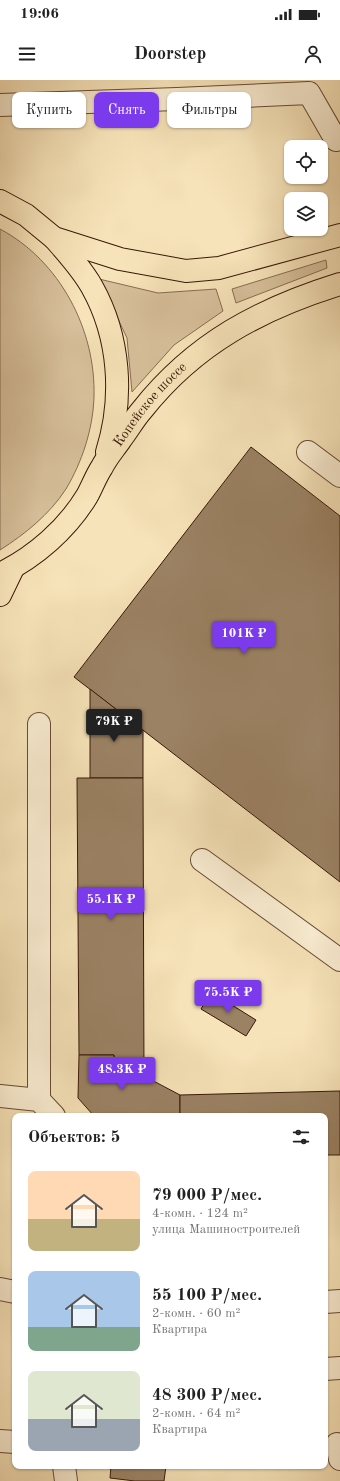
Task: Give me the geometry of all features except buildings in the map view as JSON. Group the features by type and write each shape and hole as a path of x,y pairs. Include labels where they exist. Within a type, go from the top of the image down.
{"main road":[{"path":"0,201 26,215 54,238 75,262 92,287 105,315 113,345 117,376 117,406 111,437 102,466"},
{"path":"54,238 120,258 186,271 219,268 340,235"},
{"name":"Копейское шоссе","path":"6,571 41,548 66,524 86,497 102,466 142,410 167,381 198,352 238,326 281,305 340,284"},
{"path":"0,595 6,571"}],"lane":[{"path":"0,105 309,93 336,140 340,139"},
{"path":"308,452 340,476"},
{"path":"39,724 39,1100"},
{"path":"202,860 340,960"},
{"path":"0,1096 39,1100 51,1113"},
{"path":"0,1289 12,1291"},
{"path":"328,1302 340,1301"},
{"path":"328,1369 340,1368"},
{"path":"0,1441 12,1442"},
{"path":"64,1469 66,1481"}],"shaded area":[{"path":"0,229 21,243 40,259 57,279 70,300 81,323 89,347 93,372 94,397 86,445 72,479 66,489 44,516 0,550"},
{"path":"326,260 327,268 236,303 232,289"},
{"path":"99,279 158,293 216,289 223,311 174,345 132,392 127,338"}]}
